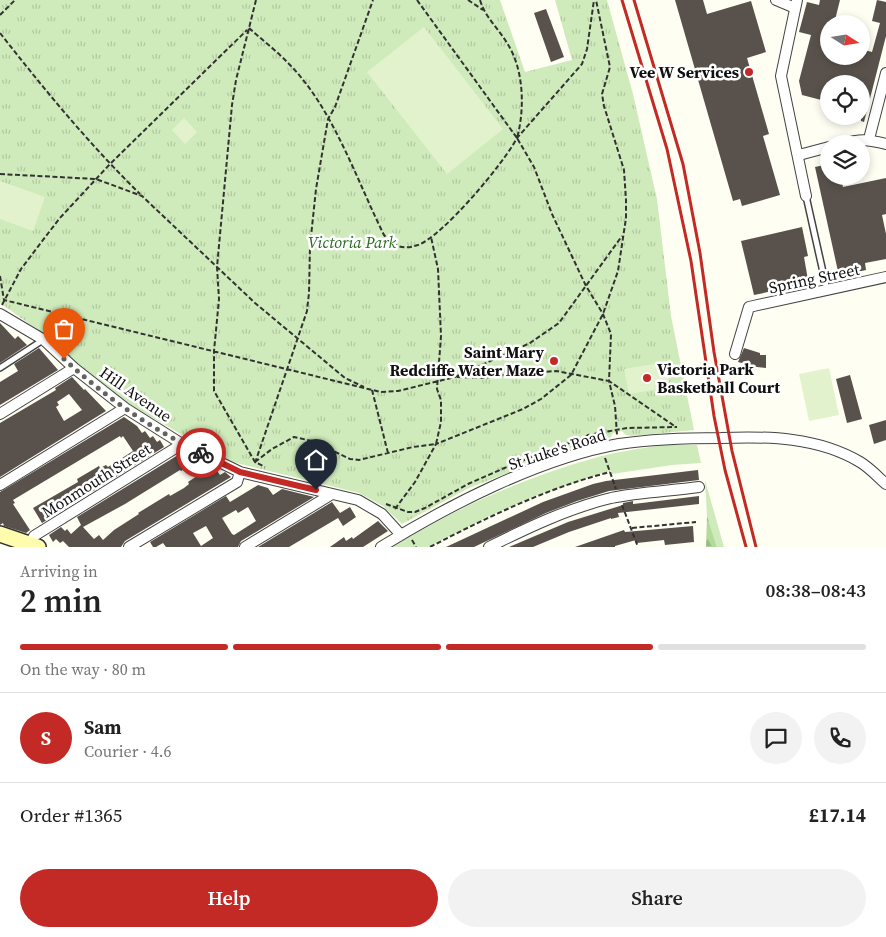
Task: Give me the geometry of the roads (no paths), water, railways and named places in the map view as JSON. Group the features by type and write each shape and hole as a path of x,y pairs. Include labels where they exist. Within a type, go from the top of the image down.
{"street":[{"path":"776,0 796,4 781,76 799,155 806,196"},
{"path":"870,135 886,73"},
{"path":"870,139 886,144"},
{"path":"799,155 820,149"},
{"name":"Spring Street","path":"735,354 749,308 886,278"},
{"name":"Hill Avenue","path":"1,309 44,340 74,368 125,408 182,444 240,472 363,502 388,520 405,536"},
{"path":"0,414 74,368"},
{"path":"0,485 125,408"},
{"name":"St Luke's Road","path":"381,547 405,536 472,497 524,473 583,453 618,444 657,439 758,436 787,438 841,454 860,462 886,484"},
{"name":"Monmouth Street","path":"34,546 34,536 182,444"},
{"path":"129,547 238,482 240,472"},
{"path":"489,547 570,511 591,504 619,497 699,487"},
{"path":"245,547 332,494"},
{"path":"0,534 34,546"}],"lane":[{"path":"806,196 827,290"},
{"path":"0,368 44,340"}],"railway":[{"path":"622,0 667,149 691,261 714,416 725,470 746,547"},
{"path":"634,0 683,164 700,253 714,352 732,451 756,547"}],"place":[{"name":"Vee W Services","path":"749,72"},
{"name":"Saint Mary Redcliffe Water Maze","path":"554,361"},
{"name":"Victoria Park Basketball Court","path":"647,378"}],"park label":[{"name":"Victoria Park","path":"352,242"}]}
